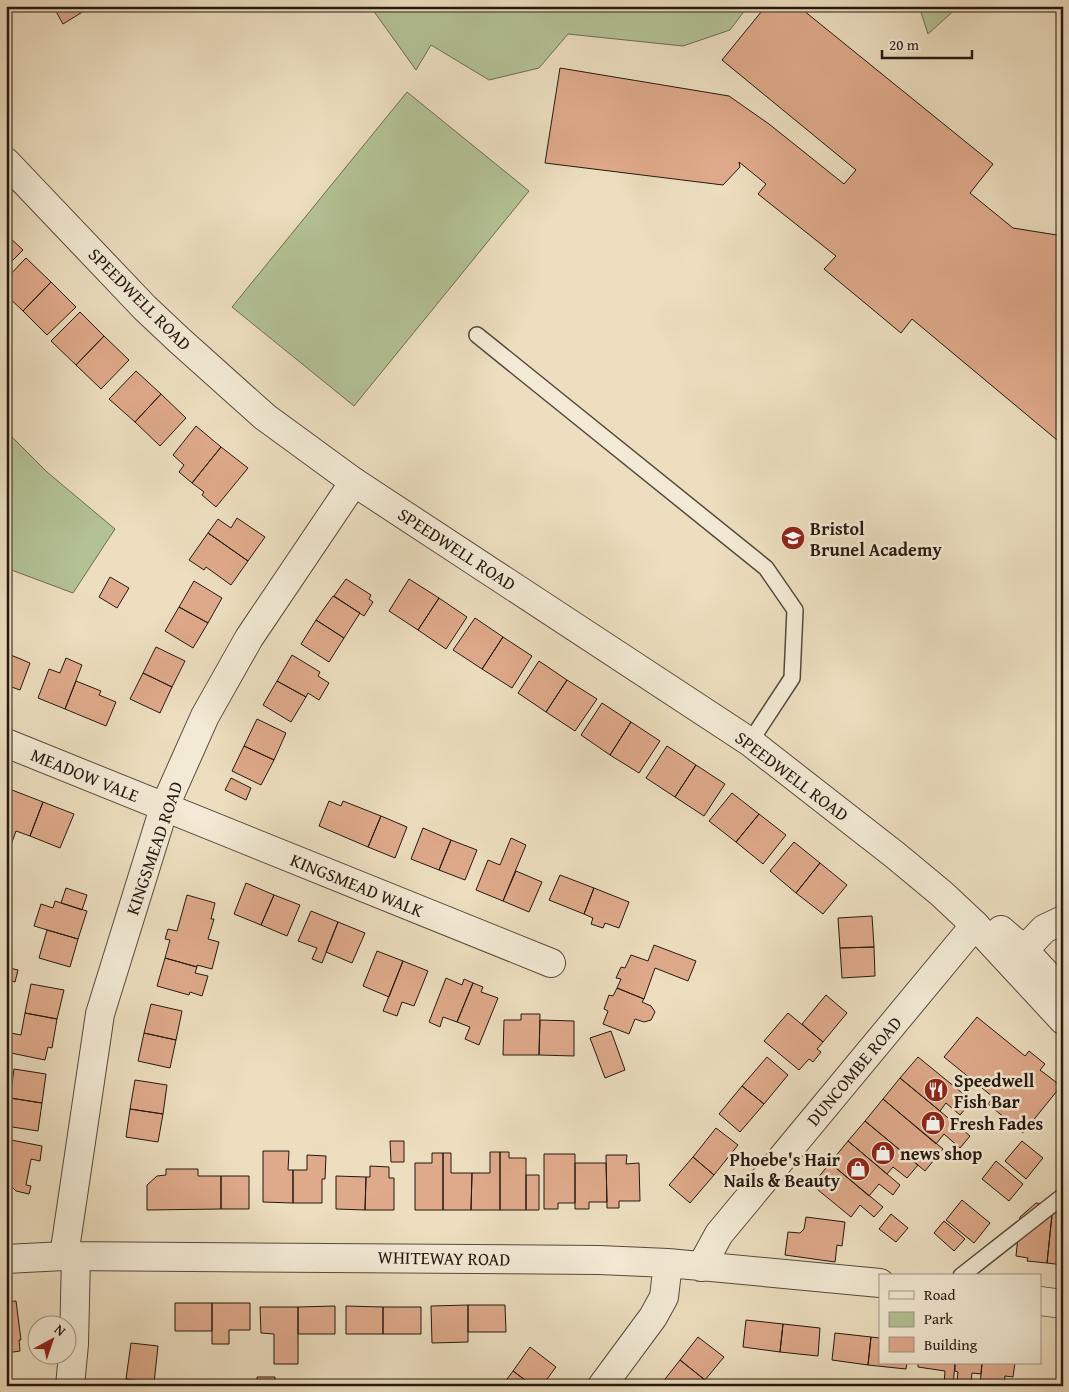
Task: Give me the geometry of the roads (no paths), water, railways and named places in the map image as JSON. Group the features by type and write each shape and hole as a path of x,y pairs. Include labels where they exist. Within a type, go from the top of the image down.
{"street":[{"name":"SPEEDWELL ROAD","path":"6,162 145,308 265,417 354,482 750,742 942,894 975,925 1063,1020"},
{"name":"KINGSMEAD ROAD","path":"70,1386 74,1344 70,1256 100,1014 164,808 205,716 249,638 354,482"},
{"name":"MEADOW VALE","path":"6,743 164,808"},
{"name":"KINGSMEAD WALK","path":"164,808 550,963"},
{"name":"SPEEDWELL ROAD","path":"942,894 1001,930 1024,950 1063,992"},
{"path":"1024,950 1044,929 1063,920"},
{"name":"DUNCOMBE ROAD","path":"701,1266 719,1234 975,925"},
{"name":"WHITEWAY ROAD","path":"6,1259 70,1256 529,1259 668,1263 879,1283"},
{"path":"602,1386 654,1316 664,1297 668,1263"},
{"path":"1042,1301 1063,1304"}],"lane":[{"path":"477,335 766,568 795,610 792,678 750,742"},
{"path":"964,1274 1063,1196"}],"place":[{"name":"Bristol Brunel Academy","path":"793,538"},
{"name":"Speedwell Fish Bar","path":"936,1090"},
{"name":"Fresh Fades","path":"933,1123"},
{"name":"news shop","path":"883,1153"},
{"name":"Phoebe's Hair Nails & Beauty","path":"858,1169"}]}
